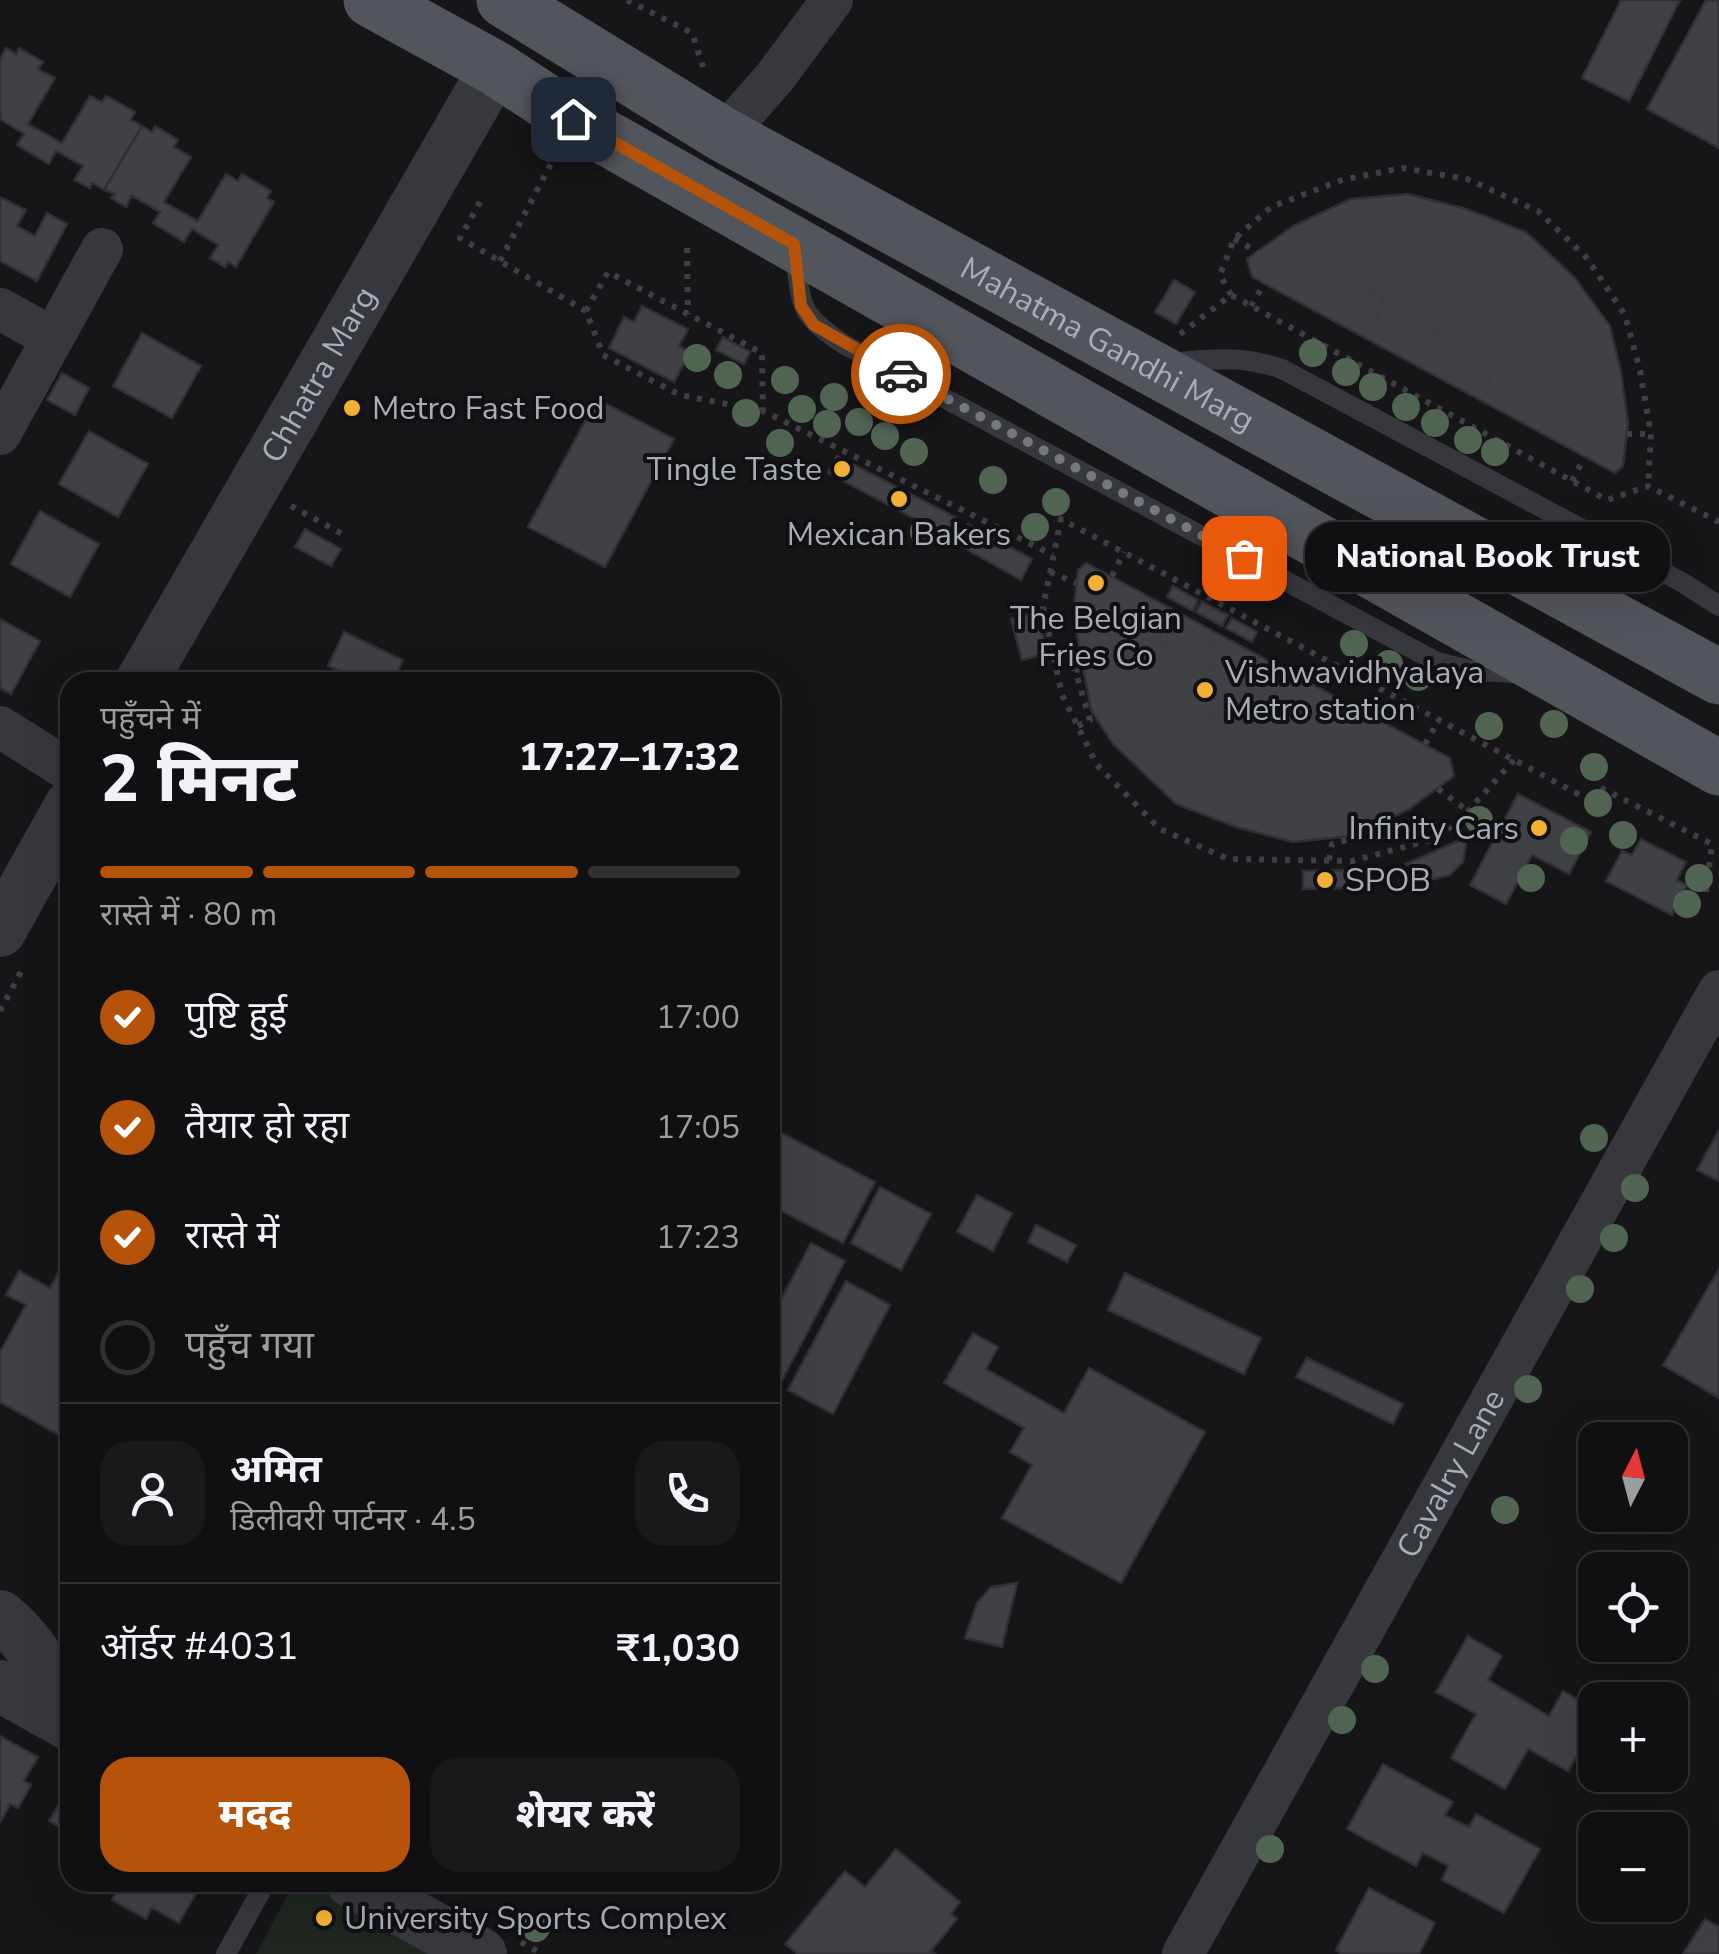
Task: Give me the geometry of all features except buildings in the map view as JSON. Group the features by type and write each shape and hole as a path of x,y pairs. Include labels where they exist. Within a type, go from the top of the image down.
{"main road":[{"name":"Mahatma Gandhi Marg","path":"372,0 495,68 573,119 1719,768"},
{"name":"Mahatma Gandhi Marg","path":"524,5 724,134 1161,352 1215,403 1719,677"},
{"path":"1181,463 1215,403"}],"street":[{"path":"724,134 775,76 832,0"},
{"name":"Chhatra Marg","path":"148,672 495,68"},
{"path":"0,434 102,249"},
{"path":"0,309 53,338"},
{"path":"0,727 60,764"},
{"path":"0,931 60,824"},
{"name":"Cavalry Lane","path":"1184,1954 1719,991"},
{"path":"0,1616 18,1629 60,1695"},
{"path":"5,1696 60,1721"},
{"path":"370,1892 481,1954"}],"lane":[{"path":"794,244 801,306 814,325 846,345 1437,662 1474,671 1555,675"},
{"path":"1161,352 1257,360 1282,369 1685,584 1719,606"},
{"path":"226,1954 260,1892"}],"path":[{"path":"1648,486 1651,434 1640,371 1624,315 1586,257 1538,211 1467,180 1402,168 1342,180 1272,207 1234,239 1220,275 1231,296 1607,500 1648,486 1719,522"},
{"path":"500,261 546,172"},
{"path":"480,202 460,238 586,311 603,355 680,395 763,410 1053,555"},
{"path":"1234,239 1258,252"},
{"path":"687,248 688,314"},
{"path":"586,311 608,272 762,353 763,410"},
{"path":"1342,295 1349,282 1424,324 1437,332 1428,345"},
{"path":"1251,306 1264,284"},
{"path":"1161,352 1231,296"},
{"path":"1353,302 1417,338"},
{"path":"1476,372 1536,405"},
{"path":"1627,434 1651,434"},
{"path":"1572,481 1584,458"},
{"path":"255,486 346,536"},
{"path":"1514,760 1438,838 1352,861 1228,859 1160,829 1097,765 1062,695 1044,607 1061,519 1593,802 1599,788 1712,844 1706,892"},
{"path":"1112,576 1124,552"},
{"path":"1050,572 1076,583"},
{"path":"1157,616 1148,634 1231,678 1198,742"},
{"path":"1174,625 1226,652"},
{"path":"1152,626 1236,669 1240,660"},
{"path":"1078,726 1090,720 1075,670 1118,666"},
{"path":"1425,744 1439,720"},
{"path":"1438,789 1468,811"},
{"path":"1328,860 1332,844 1378,830 1347,792"}],"shaded area":[{"name":"University Sports Complex","path":"290,1892 325,1892 435,1954 256,1954"}],"way so far":[{"path":"901,374 1244,558"}],"place":[{"name":"Metro Fast Food","path":"352,408"},
{"name":"Tingle Taste","path":"842,469"},
{"name":"Mexican Bakers","path":"899,499"},
{"name":"National Book Trust","path":"1244,558"},
{"name":"The Belgian Fries Co","path":"1096,583"},
{"name":"Vishwavidhyalaya Metro station","path":"1205,690"},
{"name":"Infinity Cars","path":"1539,828"},
{"name":"SPOB","path":"1325,880"},
{"name":"University Sports Complex","path":"324,1918"}],"route":[{"path":"573,119 794,244 801,306 814,325 901,374"}]}
